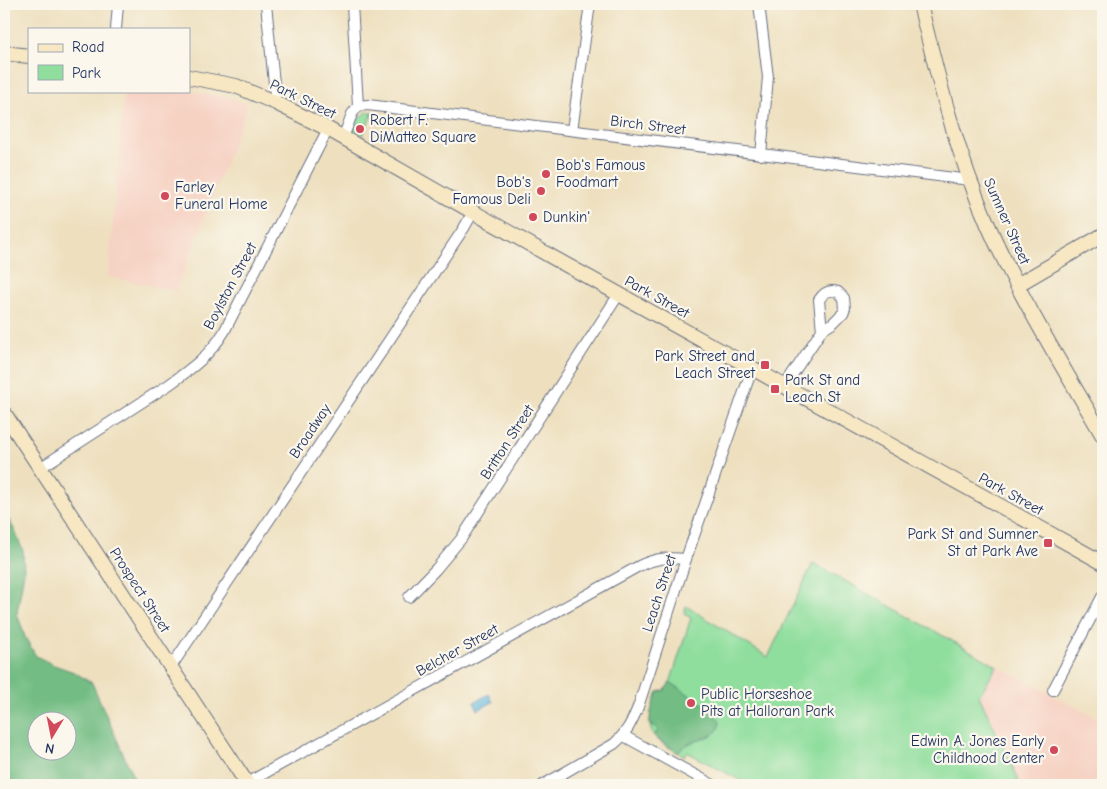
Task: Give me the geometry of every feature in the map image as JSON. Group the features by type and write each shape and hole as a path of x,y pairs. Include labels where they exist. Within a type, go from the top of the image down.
{"main road":[{"name":"Sumner Street","path":"920,4 950,120 970,180 988,225 1042,332 1103,436"},
{"path":"4,53 28,56"},
{"name":"Park Street","path":"190,78 236,86 276,103 328,129 784,387 1103,563"},
{"path":"1017,285 1103,235"},
{"name":"Prospect Street","path":"4,413 247,784"}],"street":[{"path":"116,28 118,4"},
{"path":"266,4 276,103"},
{"path":"343,138 352,114 358,106 352,4"},
{"path":"572,130 590,4"},
{"path":"760,4 768,77 761,155"},
{"name":"Birch Street","path":"358,106 368,105 970,180"},
{"name":"Boylston Street","path":"40,468 170,384 214,348 328,129"},
{"name":"Broadway","path":"171,667 459,236 473,212"},
{"name":"Britton Street","path":"409,597 461,539 619,294"},
{"path":"784,387 822,330"},
{"name":"Leach Street","path":"543,785 600,753 624,736 638,707 686,559 752,368"},
{"name":"Belcher Street","path":"247,784 639,566 658,558 686,559"},
{"path":"1053,690 1103,595"},
{"path":"624,736 713,785"}],"shaded area":[{"path":"190,91 229,98 248,105 176,291 108,277 124,92"},
{"name":"Edwin A. Jones Early Childhood Center","path":"997,666 1103,721 1103,785 1018,785 1018,778 979,696"}],"green space":[{"path":"367,112 373,112 363,135 353,129 359,118"},
{"path":"4,511 23,551 24,572 17,613 25,637 36,656 74,672 92,683 137,785 4,785"},
{"path":"813,563 997,666 979,696 1018,778 1018,785 749,785 687,752 685,756 656,738 650,725 653,706 658,692 665,690 670,683 691,618 684,614 686,606 768,657"},
{"path":"670,682 709,708 720,721 719,728 715,733 689,744 678,753 656,738 654,736 658,729 655,726 650,726 650,717 658,692 665,690"}],"water":[{"path":"489,694 493,702 478,710 474,702"}],"place":[{"name":"Robert F. DiMatteo Square","path":"360,129"},
{"name":"Bob's Famous Foodmart","path":"546,174"},
{"name":"Bob's Famous Deli","path":"541,191"},
{"name":"Farley Funeral Home","path":"165,196"},
{"name":"Dunkin'","path":"533,217"},
{"name":"Park Street and Leach Street","path":"765,365"},
{"name":"Park St and Leach St","path":"775,389"},
{"name":"Park St and Sumner St at Park Ave","path":"1048,543"},
{"name":"Public Horseshoe Pits at Halloran Park","path":"691,703"},
{"name":"Edwin A. Jones Early Childhood Center","path":"1054,750"}]}
